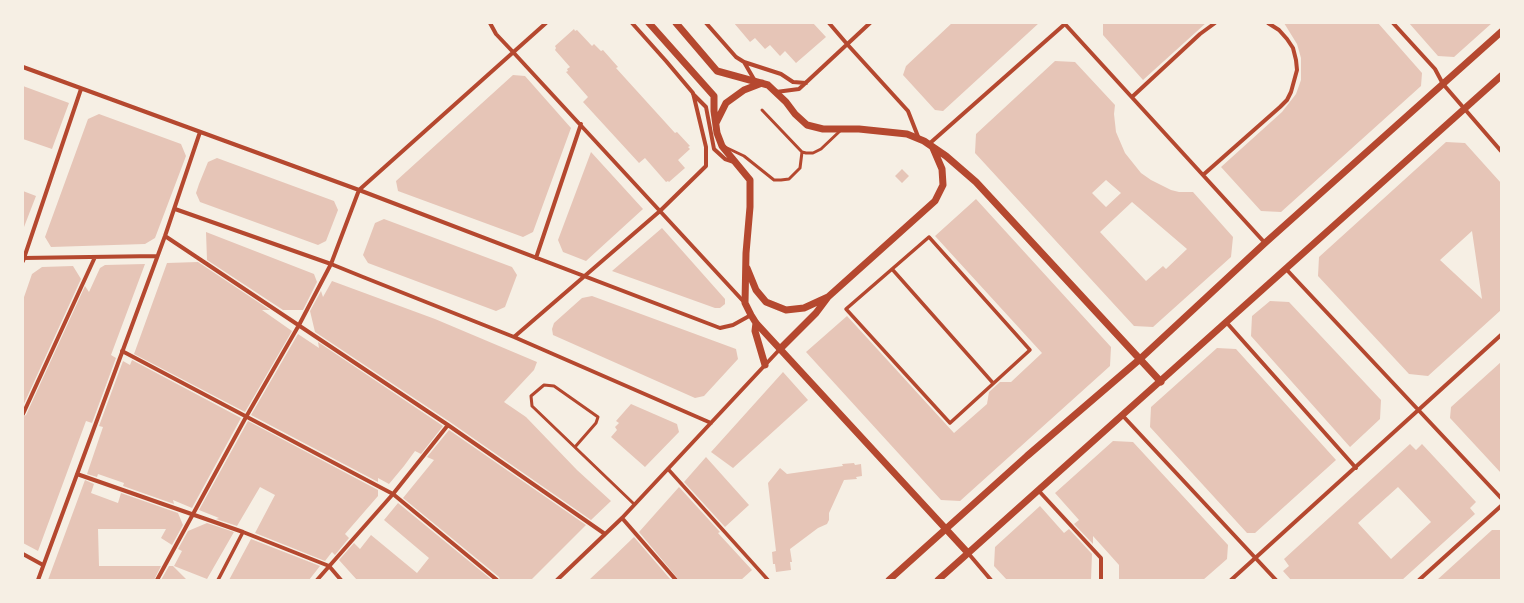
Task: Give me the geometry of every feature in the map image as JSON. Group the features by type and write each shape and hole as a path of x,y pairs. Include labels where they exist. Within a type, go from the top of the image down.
{"street":[{"path":"490,23 496,34 581,124 745,303 756,323 781,348 991,580"},
{"path":"157,580 299,325 331,264 359,190 546,23"},
{"path":"632,23 706,107 714,149 726,159 736,163"},
{"path":"649,23 714,96 715,124 722,146 750,180 745,303"},
{"path":"676,23 717,70 768,85 807,125 823,129 907,134 931,146 970,176 1161,382"},
{"path":"706,23 736,57 744,62 781,74 793,82 806,82"},
{"path":"829,23 908,111 919,139"},
{"path":"776,92 799,89 870,23"},
{"path":"931,146 1065,23 1265,243"},
{"path":"1132,97 1200,34 1215,23"},
{"path":"1203,175 1280,107 1287,100 1291,92 1297,70 1293,48 1279,30 1268,23"},
{"path":"1393,23 1435,69 1443,84 1501,151"},
{"path":"889,580 1027,456 1140,359 1265,243 1501,32"},
{"path":"744,62 759,83"},
{"path":"23,67 359,190 720,328 734,325 751,315"},
{"path":"938,580 1227,323 1501,76"},
{"path":"715,124 726,103 744,90 759,83"},
{"path":"81,89 23,259 157,256"},
{"path":"514,337 660,211 706,166 706,148 693,93"},
{"path":"536,258 581,124"},
{"path":"38,580 165,236 200,132"},
{"path":"557,580 622,518 781,348 816,314 828,297 935,201 943,185 942,169 931,146"},
{"path":"174,209 331,264 514,337 711,423"},
{"path":"165,236 448,425 605,534"},
{"path":"929,237 1030,350 994,383 950,423 846,309 929,237"},
{"path":"23,414 95,257"},
{"path":"746,266 756,290 766,302 786,310 804,308 828,297"},
{"path":"892,269 994,383"},
{"path":"1286,269 1501,498"},
{"path":"756,323 755,331 765,365"},
{"path":"1227,323 1356,468"},
{"path":"1230,580 1356,468 1501,334"},
{"path":"122,351 246,418 393,494 497,580"},
{"path":"1123,416 1276,580"},
{"path":"317,580 393,494 448,425"},
{"path":"668,469 768,580"},
{"path":"77,474 243,532 329,566 341,580"},
{"path":"1038,490 1101,558 1101,580"},
{"path":"1419,580 1501,506"},
{"path":"622,518 676,580"},
{"path":"218,580 243,532"},
{"path":"23,554 43,565"}],"lane":[{"path":"762,110 802,152 813,153 821,150 837,133 843,129"},
{"path":"722,146 744,156 774,180 789,179 800,168 802,152"},
{"path":"575,447 596,423 598,417 554,386 544,385 532,396 532,406 634,504"}],"building":[{"path":"734,23 813,23 826,37 796,63 785,51 780,56 770,45 765,49 755,38 750,42"},
{"path":"952,23 1039,23 943,111 935,110 903,75 906,66"},
{"path":"1103,23 1206,23 1143,80 1103,35"},
{"path":"1284,23 1378,23 1422,73 1421,86 1281,212 1261,211 1221,167 1282,112 1296,94 1301,80 1301,58 1297,44"},
{"path":"1409,23 1492,23 1454,57 1438,56"},
{"path":"574,29 575,31 577,30 592,46 594,44 601,51 603,50 618,67 616,68 675,133 677,132 690,146 688,147 690,149 678,160 685,168 669,182 666,182 645,158 639,163 583,102 588,97 566,72 570,67 555,50 555,46"},
{"path":"1055,61 1075,62 1115,105 1114,114 1116,132 1125,153 1141,173 1171,190 1179,192 1193,192 1233,237 1231,257 1153,327 1134,326 975,153 976,134","holes":["1106,180 1121,193 1106,207 1092,193","1132,202 1187,249 1166,269 1163,266 1146,281 1100,232"]},
{"path":"513,75 525,76 571,128 533,232 523,237 398,191 396,181"},
{"path":"23,86 69,103 52,149 23,139"},
{"path":"99,114 181,144 186,156 155,238 145,244 51,247 45,237 88,119"},
{"path":"1446,142 1465,143 1501,183 1501,310 1428,376 1409,374 1318,276 1319,257","holes":["1472,231 1482,299 1440,260"]},
{"path":"591,152 643,209 586,261 563,252 558,240"},
{"path":"217,158 334,201 338,210 326,241 318,245 200,202 196,193 199,184 208,162"},
{"path":"902,169 909,176 902,183 895,176"},
{"path":"23,191 36,196 24,227 23,227"},
{"path":"976,199 1111,347 1110,366 960,501 941,500 806,352 847,316 954,433 987,404 989,392 1000,382 1011,382 1042,353 935,236"},
{"path":"384,219 512,267 517,275 505,307 496,311 368,263 363,255 375,223"},
{"path":"662,228 725,299 725,304 720,308 715,308 612,271"},
{"path":"206,232 314,274 317,282 303,310 283,310 207,260"},
{"path":"198,262 270,310 262,310 292,331 245,412 134,354 167,263"},
{"path":"145,264 111,355 116,358 92,423 86,421 38,551 23,543 23,417 26,415 85,286 89,292 100,268 105,265"},
{"path":"73,266 81,279 23,406 23,300 32,274 42,267"},
{"path":"332,281 435,319 537,362 534,370 504,402 526,417 577,470 611,501 591,520 450,422 315,332 310,311 321,291 323,297"},
{"path":"592,296 736,349 738,359 704,396 695,398 553,335 552,329 554,323 582,298"},
{"path":"1270,301 1289,302 1381,400 1380,419 1350,447 1251,336 1252,316"},
{"path":"298,334 319,348 318,342 443,426 421,454 415,451 389,484 378,478 378,482 251,415"},
{"path":"1217,348 1236,349 1336,460 1255,533 1247,533 1150,427 1151,407"},
{"path":"132,360 241,418 192,508 173,500 174,504 123,486 124,483 98,474 97,477 87,474 103,427 99,426 123,361 130,365"},
{"path":"1501,362 1501,473 1450,418 1451,407"},
{"path":"783,372 808,400 733,468 711,452"},
{"path":"631,404 677,424 679,432 645,467 611,437 617,430 615,427 619,423 616,421"},
{"path":"248,421 378,490 378,496 345,534 349,538 335,555 332,552 325,561 255,533 275,495 260,487 237,526 216,519 219,518 199,510"},
{"path":"449,430 586,525 531,580 500,580 499,577 403,498 434,460 427,457"},
{"path":"1113,441 1133,442 1228,545 1227,559 1203,580 1119,580 1119,565 1093,536 1093,544 1074,524 1079,520 1055,493"},
{"path":"1410,444 1416,450 1422,444 1476,502 1470,508 1475,514 1402,580 1291,580 1283,571 1289,566 1284,559","holes":["1398,487 1431,522 1391,559 1358,523"]},
{"path":"706,457 749,505 725,527 684,482"},
{"path":"854,463 855,465 861,464 862,476 856,477 857,479 844,480 829,513 829,520 827,524 818,528 790,549 792,562 790,562 791,570 776,572 775,564 773,564 772,552 776,551 768,483 780,468 787,474"},
{"path":"85,480 94,484 91,493 118,503 121,493 178,513 183,525 172,545 161,538 166,529 98,529 99,566 161,566 154,580 48,580"},
{"path":"679,487 752,570 741,580 679,580 639,532"},
{"path":"398,503 492,580 357,580 339,560 354,543 360,549 371,535 417,573 429,558 384,520"},
{"path":"1040,506 1064,533 1069,529 1092,554 1091,580 1007,580 994,566 995,547"},
{"path":"207,523 234,532 207,579 174,566 182,551 178,549 188,531"},
{"path":"1492,530 1501,530 1501,580 1437,580"},
{"path":"634,537 671,580 589,580 606,564"},
{"path":"251,539 320,566 309,580 229,580"},
{"path":"169,566 173,566 187,580 161,580"}]}
